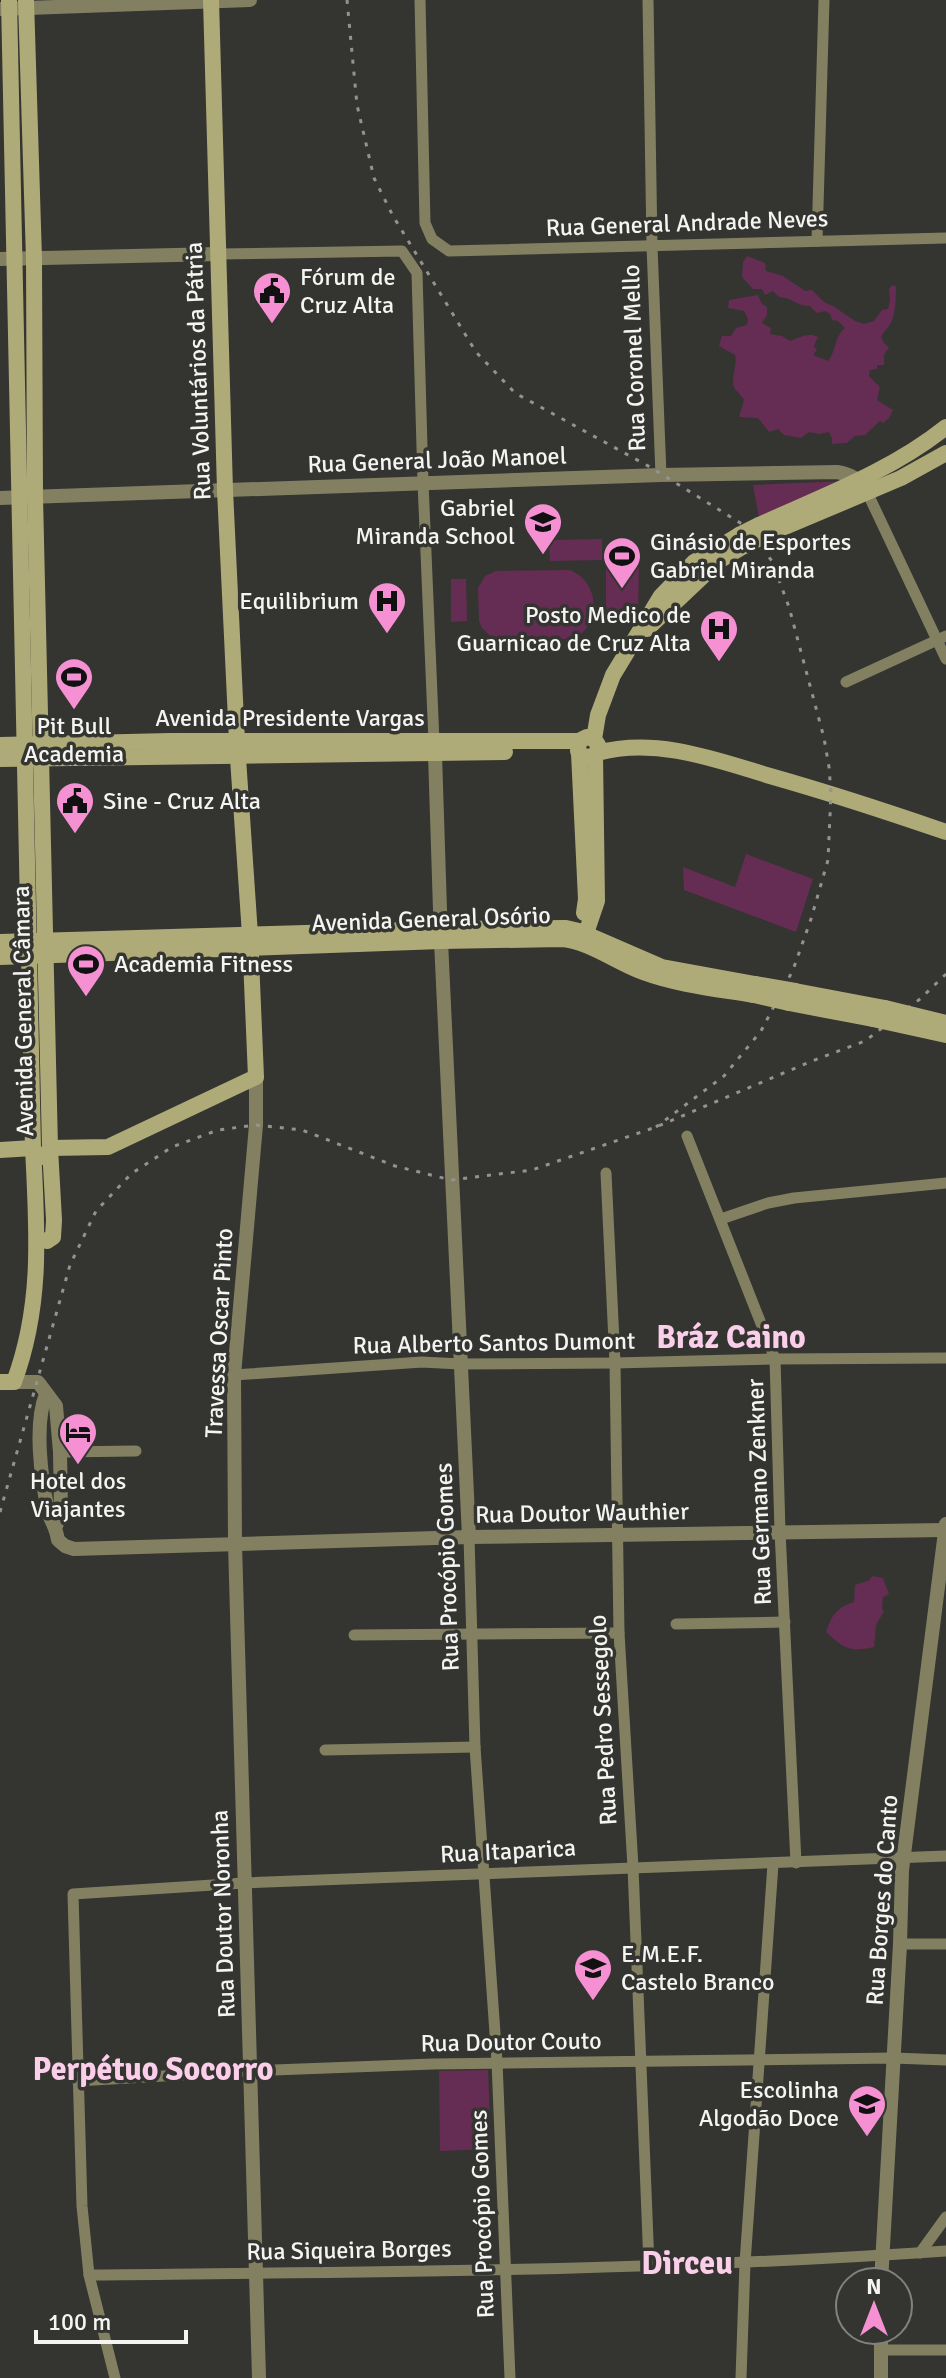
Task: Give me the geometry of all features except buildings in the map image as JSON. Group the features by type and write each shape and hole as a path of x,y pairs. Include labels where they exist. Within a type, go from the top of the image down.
{"main road":[{"name":"Rua Voluntários da Pátria","path":"211,1 225,490 256,1077"},
{"name":"Avenida General Câmara","path":"7,1382 21,1362 36,1285 42,1148 28,497 34,259 26,4"},
{"name":"Avenida General Câmara","path":"6,6 7,259 28,497"},
{"path":"863,486 946,427"},
{"path":"581,938 591,906 588,746 613,675 661,596 694,562 715,556 763,530 863,486 901,478 943,455 931,439"},
{"name":"Avenida Presidente Vargas","path":"0,759 34,752 170,741 238,749 652,747 690,753 831,793 946,832"},
{"name":"Avenida Presidente Vargas","path":"0,745 34,752"},
{"name":"Avenida General Osório","path":"0,957 38,949 566,928 581,938 704,980 946,1023"},
{"name":"Avenida General Osório","path":"0,942 38,949"},
{"name":"Avenida General Osório","path":"879,1013 946,1035"},
{"path":"0,1150 108,1147 256,1077"}],"street":[{"path":"6,6 250,0"},
{"name":"Rua General Andrade Neves","path":"420,0 425,223 432,239 449,251 946,238"},
{"name":"Rua Coronel Mello","path":"648,0 652,246 661,475"},
{"path":"817,241 824,0"},
{"name":"Rua Procópio Gomes","path":"219,254 402,251 417,273 475,1747 497,2062 510,2378"},
{"path":"7,259 219,254"},
{"name":"Rua General João Manoel","path":"0,498 423,482 837,472 847,473 863,486"},
{"path":"863,486 942,638 946,659"},
{"path":"846,682 942,638"},
{"name":"Rua Voluntários da Pátria","path":"256,1077 256,1125"},
{"name":"Travessa Oscar Pinto","path":"235,1544 234,1375 256,1125"},
{"name":"Rua Germano Zenkner","path":"687,1136 778,1373 780,1531 796,1863"},
{"name":"Rua Pedro Sessegolo","path":"606,1173 615,1363 619,1633 633,1867 649,2265"},
{"path":"721,1219 794,1198 946,1183"},
{"name":"Rua Alberto Santos Dumont","path":"234,1375 422,1362 615,1363 946,1358"},
{"path":"7,1382 38,1382 56,1406 61,1513 57,1533"},
{"path":"46,1394 41,1408 43,1472 49,1514 57,1533"},
{"path":"60,1452 136,1451"},
{"name":"Rua Doutor Wauthier","path":"57,1533 65,1546 74,1549 469,1537 946,1528"},
{"name":"Rua Borges do Canto","path":"882,2266 903,1857 946,1528"},
{"name":"Rua Doutor Noronha","path":"235,1544 259,2378"},
{"path":"676,1624 785,1622"},
{"path":"354,1635 619,1633"},
{"path":"325,1750 475,1747"},
{"name":"Rua Itaparica","path":"77,2081 73,1894 244,1883 946,1856"},
{"path":"741,2378 745,2263 773,1864"},
{"path":"900,1944 946,1944"},
{"name":"Rua Doutor Couto","path":"77,2081 497,2062 946,2060"},
{"path":"77,2081 82,2206 89,2275 115,2378"},
{"path":"920,2253 946,2217"},
{"name":"Rua Siqueira Borges","path":"89,2275 507,2270 745,2263 946,2251"},
{"path":"881,2346 881,2378"},
{"path":"881,2350 946,2350"}],"shaded area":[{"path":"747,256 765,263 766,271 783,276 805,291 812,290 824,302 864,324 874,321 882,310 888,309 889,289 892,285 896,286 893,317 881,337 889,347 884,355 884,365 870,370 869,376 880,387 877,400 893,410 889,418 883,423 880,421 865,435 855,436 847,443 832,444 829,432 809,432 801,438 784,435 778,429 769,432 758,418 739,417 744,400 733,385 735,355 719,346 722,336 731,336 736,328 747,325 748,319 744,311 728,308 729,300 758,295 767,307 762,323 771,328 770,334 790,341 807,335 818,337 814,346 817,350 813,355 828,361 845,328 825,311 817,313 810,306 779,297 773,291 765,295 762,289 753,289 742,277 743,262"},
{"path":"847,481 759,518 753,485"},
{"path":"602,539 602,560 550,561 549,540"},
{"name":"Ginásio de Esportes Gabriel Miranda","path":"606,561 639,561 638,619 606,619"},
{"path":"569,570 587,583 594,603 589,624 573,639 497,639 482,628 478,588 485,576 496,571"},
{"path":"451,579 466,579 467,621 451,622"},
{"path":"746,854 813,879 796,932 684,890 683,867 735,887"},
{"path":"872,1576 883,1578 889,1594 883,1597 884,1611 876,1625 874,1647 847,1648 826,1632 836,1613 854,1602 855,1585 870,1580"},
{"path":"488,2070 491,2149 440,2151 439,2071"}],"railway":[{"path":"347,0 357,105 374,178 393,216 476,352 515,393 650,467 742,524 772,561 789,607 829,767 828,860 793,970 761,1031 724,1076 656,1127"},
{"path":"0,1512 70,1265 96,1211 131,1174 172,1147 218,1130 256,1125 302,1130 395,1166 451,1180 532,1170 656,1127 865,1041 920,999 946,974"}],"place":[{"name":"Fórum de Cruz Alta","path":"272,325"},
{"name":"Gabriel Miranda School","path":"543,556"},
{"name":"Ginásio de Esportes Gabriel Miranda","path":"622,590"},
{"name":"Equilibrium","path":"387,635"},
{"name":"Posto Medico de Guarnicao de Cruz Alta","path":"719,663"},
{"name":"Pit Bull Academia","path":"74,711"},
{"name":"Sine - Cruz Alta","path":"75,835"},
{"name":"Academia Fitness","path":"86,998"},
{"name":"Hotel dos Viajantes","path":"78,1466"},
{"name":"E.M.E.F. Castelo Branco","path":"593,2002"},
{"name":"Escolinha Algodão Doce","path":"867,2138"}],"district":[{"name":"Bráz Caino","path":"731,1337"},
{"name":"Perpétuo Socorro","path":"153,2069"},
{"name":"Dirceu","path":"687,2263"}]}
